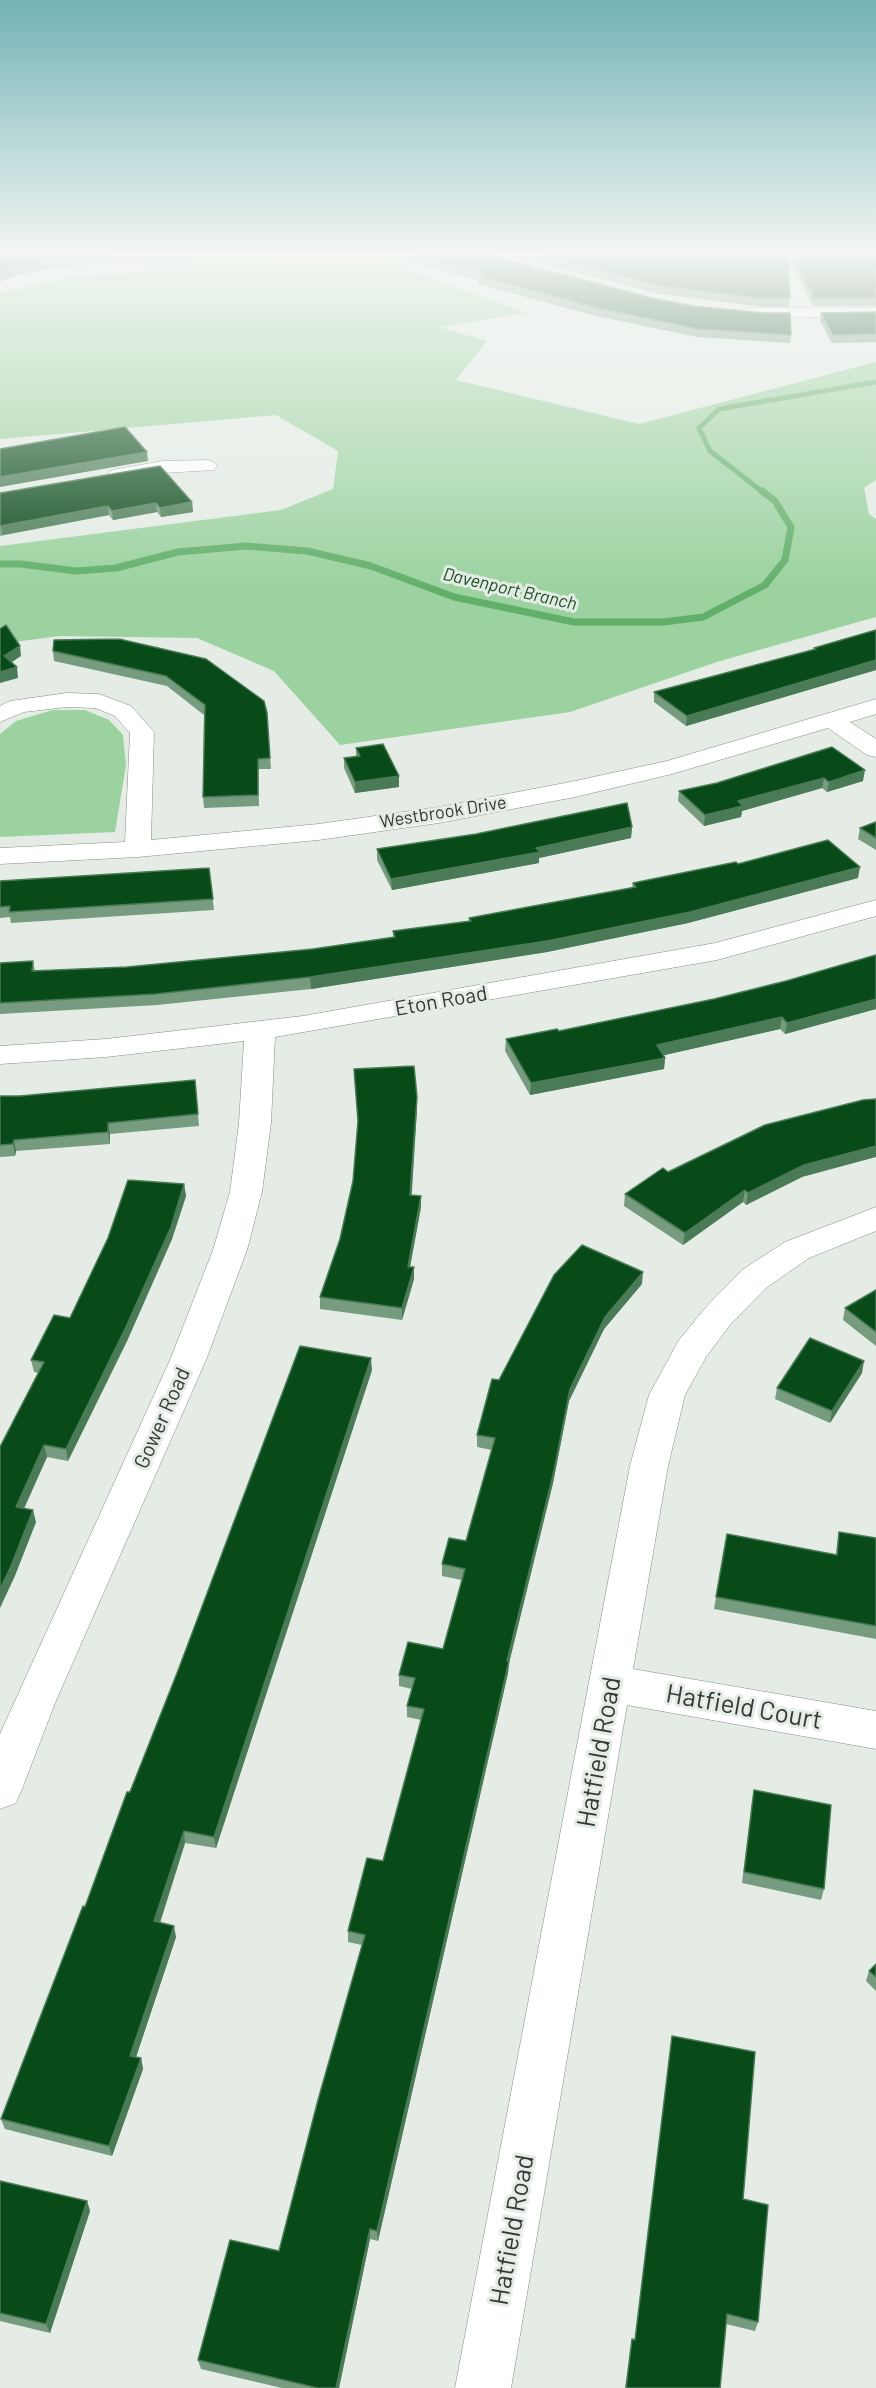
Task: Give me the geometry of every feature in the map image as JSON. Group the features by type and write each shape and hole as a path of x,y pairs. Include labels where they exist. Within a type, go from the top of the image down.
{"street":[{"path":"95,479 164,467 207,466"},
{"path":"0,715 18,706 67,700 99,701 123,711 142,732 138,849"},
{"name":"Westbrook Drive","path":"0,856 138,849 318,832 473,808 575,789 672,767 876,706"},
{"path":"832,720 876,750"},
{"name":"Eton Road","path":"0,1054 105,1048 315,1023 717,951 876,908"},
{"name":"Gower Road","path":"0,1789 34,1703 188,1360 230,1250 246,1192 255,1123 260,1029"},
{"name":"Hatfield Road","path":"483,2388 612,1684 649,1466 667,1395 692,1350 718,1316 754,1279 797,1250 876,1218"},
{"name":"Hatfield Court","path":"612,1684 876,1731"}],"green space":[{"path":"0,367 466,367 456,380 639,424 855,367 876,367 876,480 864,488 869,514 876,519 876,617 720,661 570,712 340,745 274,671 197,638 59,636 0,644 0,546 281,510 333,489 338,451 276,415 0,439"},
{"path":"53,710 85,710 109,720 123,735 126,765 115,832 0,837 0,734 16,721"}],"building":[{"path":"125,427 147,452 0,477 0,449"},
{"path":"160,466 192,502 160,508 156,503 112,511 108,506 0,526 0,493"},
{"path":"6,625 20,646 4,656 17,667 0,672 0,629"},
{"path":"876,630 876,660 687,716 654,692 816,649 814,648"},
{"path":"119,639 206,659 264,701 270,758 258,759 258,795 203,797 205,705 166,676 53,651 54,640"},
{"path":"383,744 399,776 355,782 344,758 360,756 356,748"},
{"path":"832,747 865,770 829,782 824,778 738,801 743,806 705,815 679,791 717,783"},
{"path":"627,803 632,827 536,848 540,852 391,879 377,849 476,834"},
{"path":"876,822 876,838 860,828"},
{"path":"828,840 860,867 690,912 547,941 310,977 156,994 0,1003 0,963 33,961 32,971 127,967 313,949 395,937 393,931 471,921 469,918 636,887 633,883 736,862 738,864"},
{"path":"209,868 213,899 9,912 10,906 0,907 0,881"},
{"path":"876,955 876,999 787,1023 782,1017 657,1045 665,1058 531,1083 506,1039 557,1029 559,1031 714,999"},
{"path":"414,1066 417,1097 410,1195 421,1196 408,1267 414,1267 402,1308 320,1297 340,1239 353,1181 358,1121 354,1069"},
{"path":"195,1080 198,1114 108,1123 108,1132 14,1140 13,1144 0,1145 0,1096"},
{"path":"876,1099 876,1146 804,1165 748,1193 745,1190 685,1233 625,1194 663,1168 668,1172 765,1125 863,1100"},
{"path":"128,1180 184,1184 171,1227 125,1329 66,1449 44,1445 16,1507 33,1510 0,1589 0,1447 44,1362 31,1360 54,1315 70,1318 108,1238"},
{"path":"582,1245 643,1272 605,1317 570,1389 554,1471 507,1661 509,1661 377,2231 370,2229 336,2388 318,2388 198,2360 230,2240 279,2251 318,2100 365,1935 348,1931 367,1858 383,1861 424,1709 407,1706 415,1678 399,1675 408,1642 443,1649 465,1569 442,1564 449,1538 466,1541 495,1438 477,1435 492,1379 499,1380 554,1275"},
{"path":"876,1290 876,1332 845,1308"},
{"path":"810,1338 864,1361 832,1411 777,1388"},
{"path":"300,1346 371,1358 214,1837 184,1831 154,1921 174,1926 130,2056 141,2058 109,2146 1,2119 83,1906 85,1907 127,1792 130,1792 179,1668"},
{"path":"839,1532 876,1538 876,1626 716,1597 727,1534 837,1555"},
{"path":"754,1790 831,1805 824,1889 744,1872"},
{"path":"876,1964 876,1977 869,1971"},
{"path":"672,2036 755,2052 743,2199 768,2205 758,2322 727,2314 720,2388 626,2388 632,2339 635,2340"},
{"path":"0,2181 87,2201 46,2324 0,2313"}],"waterway":[{"name":"Davenport Branch","path":"764,493 710,451 699,428 719,409 876,382"},
{"name":"Davenport Branch","path":"0,564 21,564 76,571 116,568 178,552 246,546 307,551 371,566 454,597 574,622 664,622 703,617 765,585 785,560 791,527 775,501 762,491"}]}
